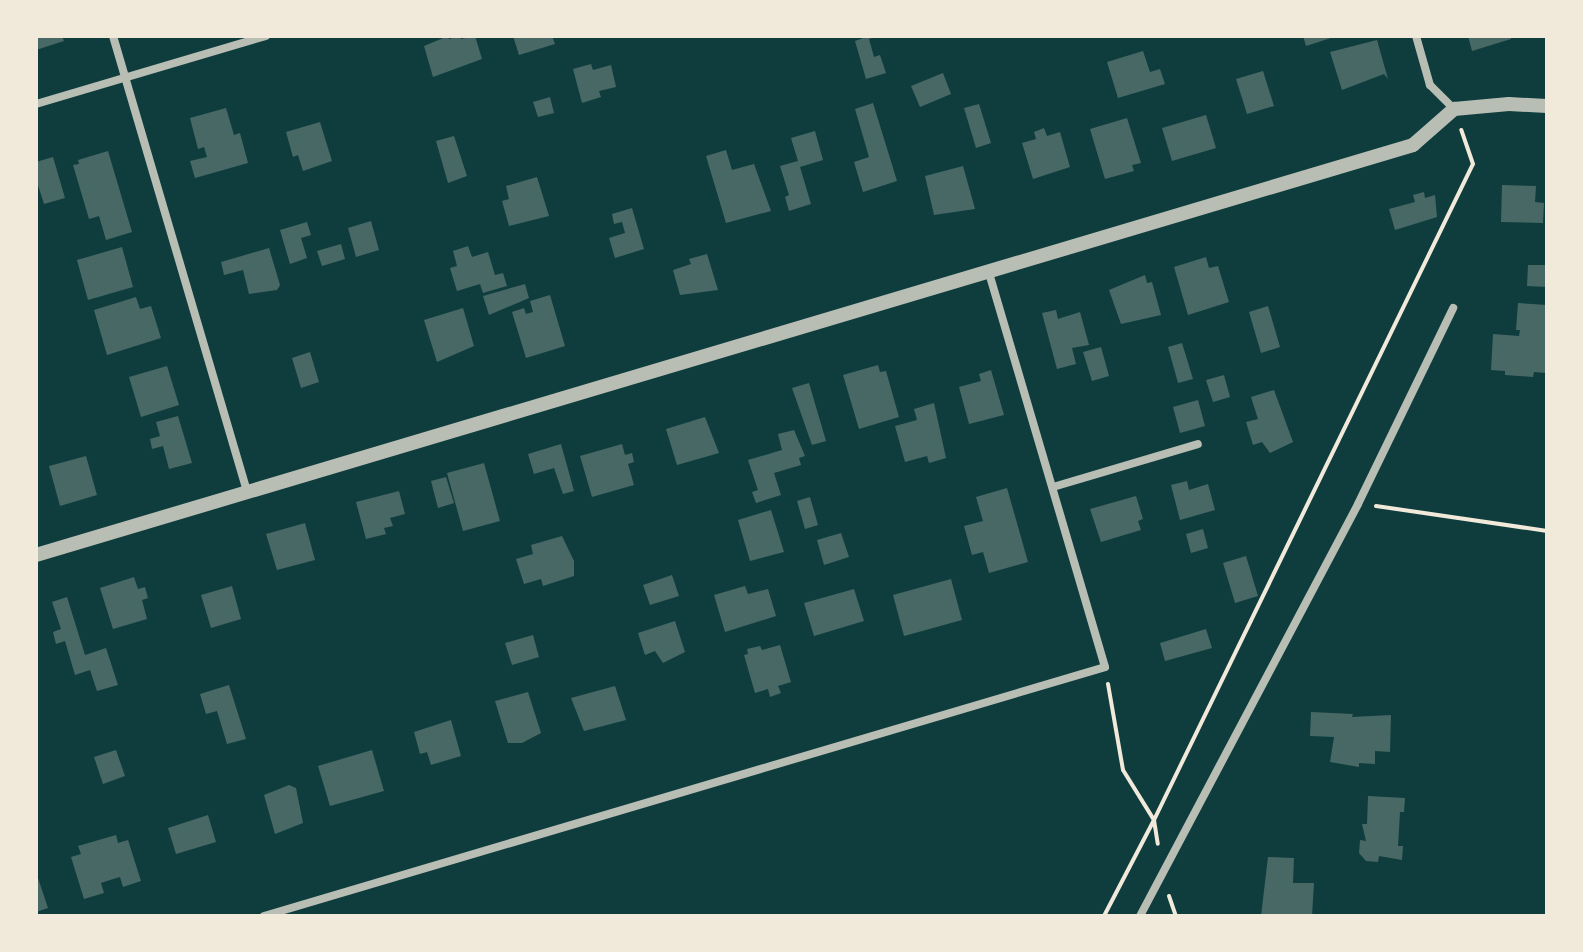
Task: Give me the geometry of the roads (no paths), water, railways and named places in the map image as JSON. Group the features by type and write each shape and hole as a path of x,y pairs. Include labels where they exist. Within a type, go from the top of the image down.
{"street":[{"path":"113,36 247,492"},
{"path":"36,104 266,36"},
{"path":"1416,36 1430,85 1454,109"},
{"path":"36,555 1413,145 1454,109 1509,104 1547,106"},
{"path":"264,916 1105,667 989,272"},
{"path":"1140,916 1358,504 1453,308"},
{"path":"1053,487 1198,444"}]}
